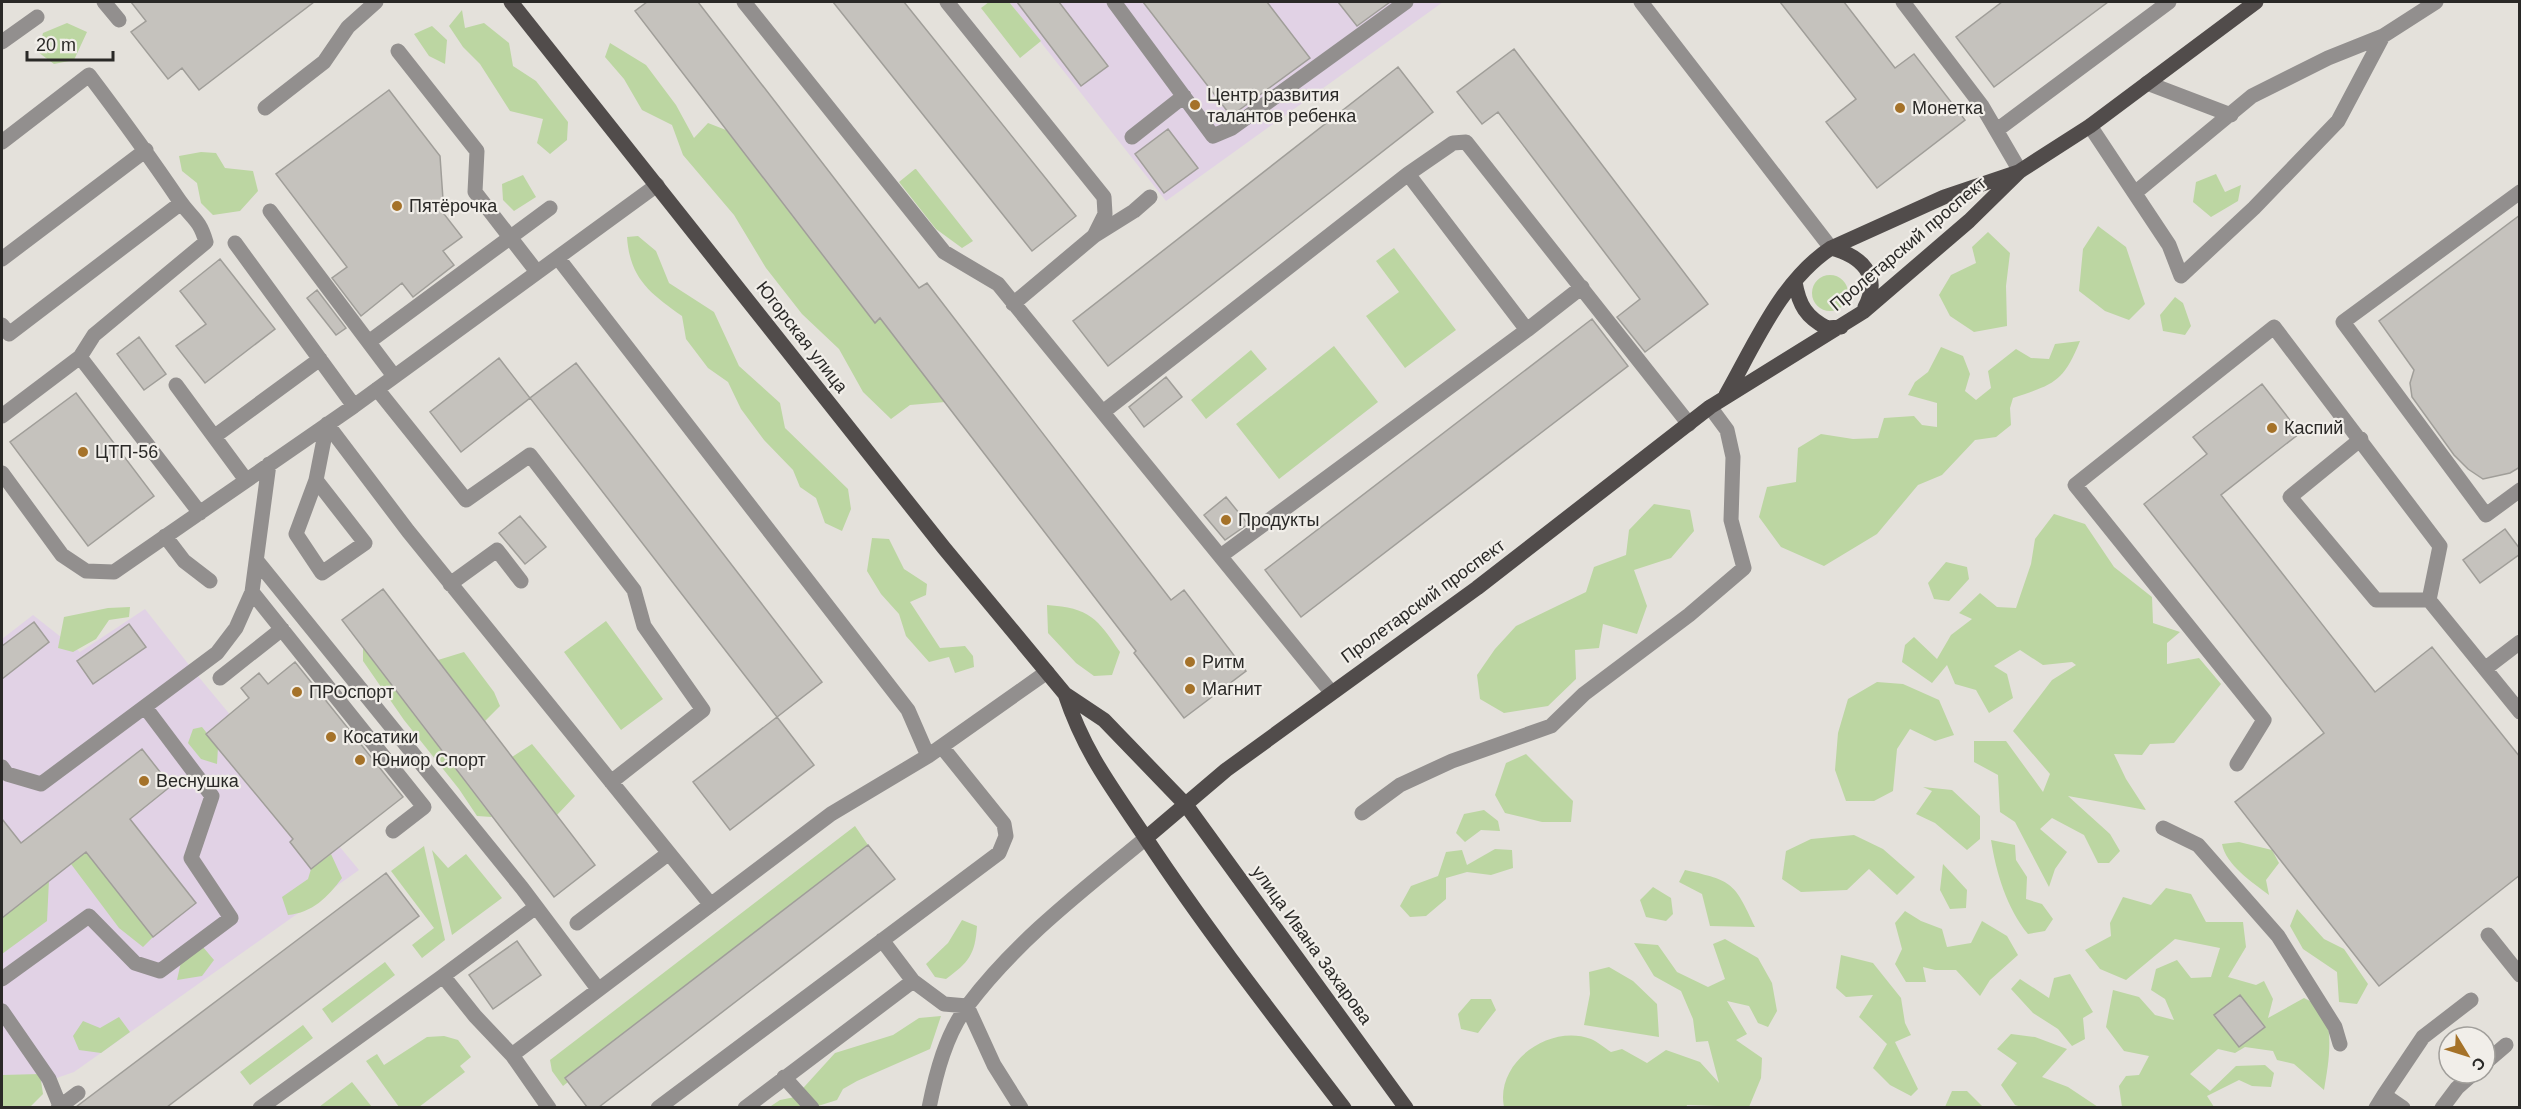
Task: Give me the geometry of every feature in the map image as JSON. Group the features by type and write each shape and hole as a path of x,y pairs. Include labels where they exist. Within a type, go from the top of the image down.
{"main road":[{"name":"Югорская улица","path":"511,2 944,548 1065,694 1104,720 1186,805"},
{"name":"Пролетарский проспект","path":"1146,838 1331,692 1477,588 1710,407 1863,312 1970,221 2020,171 2090,126 2256,2"},
{"name":"Пролетарский проспект","path":"1724,397 1773,312 1816,258 1831,248 1944,197 2020,171"},
{"path":"1831,248 1845,252 1865,266 1872,280 1872,295 1863,312"},
{"path":"1795,282 1798,301 1804,313 1827,328 1841,327"},
{"name":"Югорская улица","path":"1065,694 1076,727 1093,760 1146,838"},
{"name":"улица Ивана Захарова","path":"1186,805 1406,1107"},
{"path":"1146,838 1181,893 1344,1107"}],"street":[{"path":"104,2 119,20"},
{"path":"265,108 324,62 348,27 376,2"},
{"path":"744,2 944,252 998,284 1222,555 1331,692"},
{"path":"947,2 1104,196 1105,214 1094,236"},
{"path":"1114,2 1213,136 1232,128 1406,2"},
{"path":"1641,2 1831,248"},
{"path":"1997,130 2169,2"},
{"path":"2136,192 2252,96 2328,58 2383,36 2436,2"},
{"path":"1910,4 1982,106 2020,171"},
{"path":"2,42 37,17"},
{"path":"2090,126 2136,192 2169,245 2181,276 2254,208 2338,121 2383,36"},
{"path":"398,51 477,151 475,192 537,272"},
{"path":"2,142 89,75 146,150 181,203 201,224 206,242 94,335 80,357 2,416"},
{"path":"2147,84 2231,115"},
{"path":"1132,137 1184,96"},
{"path":"1103,412 1408,174 1453,143 1466,142 1689,424"},
{"path":"2,259 146,150"},
{"path":"1408,174 1527,330"},
{"path":"2,473 62,555 86,571 114,572 354,406 657,185"},
{"path":"2520,192 2343,322 2486,515 2520,490"},
{"path":"1013,304 1094,236 1134,211 1150,197"},
{"path":"2,325 9,334 181,203"},
{"path":"370,341 550,208"},
{"path":"270,211 370,341 394,376"},
{"path":"235,243 354,406"},
{"path":"558,258 908,710 928,756"},
{"path":"1222,555 1582,287"},
{"path":"2237,764 2264,720 2075,484 2274,327 2440,546 2429,600"},
{"path":"80,357 200,513"},
{"path":"215,436 320,359"},
{"path":"176,385 246,480"},
{"path":"377,389 466,500 530,455 634,590 644,626 703,710 611,782"},
{"path":"1362,813 1400,785 1551,726 1584,694 1689,615 1744,568 1731,520 1733,457 1727,430 1710,407"},
{"path":"327,424 450,584 711,905"},
{"path":"316,480 365,543 322,573 296,534 316,480 327,424"},
{"path":"2361,439 2290,497 2376,600 2429,600"},
{"path":"2,768 7,774 41,784 218,653 236,628 252,592 269,464"},
{"path":"165,536 184,561 210,581"},
{"path":"450,584 496,550 521,581"},
{"path":"257,561 536,907 598,989"},
{"path":"252,592 424,807 393,831"},
{"path":"2429,600 2520,712"},
{"path":"220,678 282,629"},
{"path":"2486,668 2520,642"},
{"path":"512,1055 831,814 942,747 1047,672"},
{"path":"2,979 89,916 135,963 160,971 231,918 190,858 212,796 145,707"},
{"path":"658,1107 999,853 1006,836 1004,824 942,747"},
{"path":"2163,828 2198,845 2278,936 2335,1028 2340,1044"},
{"path":"929,1107 936,1073 953,1029 967,1006 1044,922 1146,838"},
{"path":"577,923 669,853"},
{"path":"260,1107 536,907"},
{"path":"2488,935 2520,975"},
{"path":"882,940 913,981 944,1004 967,1006"},
{"path":"443,976 475,1017 512,1055 549,1107"},
{"path":"745,1107 913,981"},
{"path":"2403,1107 2380,1101 2423,1037 2471,1000"},
{"path":"967,1006 994,1065 1021,1107"},
{"path":"2,1011 50,1079 59,1107 78,1093"},
{"path":"2497,1053 2506,1045"},
{"path":"784,1077 812,1107"},
{"path":"2442,1107 2460,1085"}],"shaded area":[{"name":"Центр развития талантов ребенка","path":"1009,2 1443,2 1166,201"},
{"name":"Веснушка","path":"145,609 359,870 74,1072 25,1089 2,1091 2,639 33,615 80,652"}],"green space":[{"path":"989,2 1009,2 1041,41 1020,58 981,8"},
{"path":"462,10 465,28 484,23 509,43 513,66 536,81 568,122 567,140 550,154 537,143 543,119 510,111 480,64 463,47 449,26"},
{"path":"67,23 87,32 74,60 54,64 38,52 43,33"},
{"path":"432,26 447,40 445,64 429,56 414,34"},
{"path":"610,43 646,65 676,105 694,138 708,123 726,130 874,322 880,318 945,402 910,405 891,419 863,392 839,349 802,314 766,268 734,215 683,155 672,125 642,110 624,79 605,57"},
{"path":"201,152 216,153 225,168 253,171 258,191 240,211 213,215 201,203 197,183 182,171 179,156"},
{"path":"915,169 973,241 962,248 936,229 899,182"},
{"path":"2216,174 2225,192 2241,185 2238,201 2211,217 2193,202 2196,182"},
{"path":"523,175 536,197 514,211 503,200 502,184"},
{"path":"2098,226 2126,247 2145,304 2129,320 2105,311 2079,291 2083,249"},
{"path":"1988,232 2010,253 2006,286 2007,326 1974,332 1950,316 1939,295 1951,275 1976,263 1972,247"},
{"path":"638,236 656,251 669,283 714,312 739,366 780,403 785,428 848,489 851,509 842,531 825,523 816,498 800,487 793,470 764,440 741,409 728,382 708,368 686,339 682,316 651,292 637,274 632,264 627,237"},
{"path":"1394,248 1456,330 1405,368 1366,316 1399,292 1376,261"},
{"path":"1830,275 1843,280 1848,293 1843,306 1830,311 1817,306 1812,293 1817,280"},
{"path":"2175,297 2183,303 2191,326 2185,335 2163,331 2160,315"},
{"path":"2080,341 2068,366 2056,380 2013,398 2010,408 2011,425 1996,437 1975,440 1942,475 1918,485 1877,534 1824,566 1781,547 1759,517 1767,487 1796,482 1798,448 1821,434 1853,439 1878,438 1884,418 1914,416 1922,425 1937,427 1937,403 1908,395 1915,382 1928,372 1941,347 1963,356 1970,374 1965,391 1976,400 1991,388 1988,371 2016,349 2031,358 2049,359 2055,344"},
{"path":"1334,346 1378,402 1279,479 1236,424"},
{"path":"1251,350 1267,369 1206,419 1191,400"},
{"path":"1654,504 1690,510 1694,531 1671,558 1634,570 1647,606 1637,634 1603,624 1599,648 1575,650 1576,679 1548,706 1504,713 1480,699 1477,675 1495,649 1516,626 1586,592 1594,567 1626,555 1629,530"},
{"path":"2054,514 2085,524 2114,567 2152,597 2153,623 2180,632 2167,643 2167,664 2199,658 2221,684 2174,743 2150,744 2142,755 2114,754 2126,779 2146,810 2068,796 2110,834 2120,851 2109,863 2098,863 2084,835 2052,818 2040,829 2067,852 2055,869 2049,887 2015,822 2000,812 1998,775 1974,762 1974,741 2006,741 2043,792 2050,774 2013,731 2052,680 2076,665 2072,662 2043,665 2020,650 1994,666 2007,674 2013,698 1989,713 1976,690 1955,684 1947,665 1932,683 1902,662 1905,645 1914,637 1937,659 1951,635 1972,619 1959,613 1980,593 1997,607 2016,608 2031,564 2035,539"},
{"path":"872,538 889,539 904,569 927,584 926,595 910,602 940,648 965,646 973,656 974,667 955,673 949,657 929,662 906,636 899,614 881,594 867,571"},
{"path":"1946,562 1967,567 1969,579 1949,601 1934,599 1928,583"},
{"path":"1047,605 1062,606 1083,612 1098,623 1120,652 1112,675 1094,676 1076,663 1048,633"},
{"path":"130,607 129,617 109,620 96,639 73,652 58,648 64,617 108,608"},
{"path":"606,621 663,699 621,730 564,652"},
{"path":"363,648 492,817 477,816 459,789 404,720 363,661"},
{"path":"464,652 494,692 500,706 485,721 438,660"},
{"path":"1877,682 1903,684 1939,700 1954,735 1935,741 1910,729 1897,749 1893,791 1874,801 1846,801 1835,770 1838,733 1848,699"},
{"path":"202,727 218,747 217,764 201,759 188,743 193,729"},
{"path":"532,744 575,796 557,815 512,757"},
{"path":"1526,754 1573,801 1571,822 1542,822 1505,813 1495,795 1506,763"},
{"path":"1923,787 1952,790 1980,816 1980,839 1967,850 1935,823 1916,814 1932,791"},
{"path":"1484,810 1498,821 1500,831 1481,830 1465,842 1456,833 1464,814"},
{"path":"855,826 868,845 565,1078 568,1082 563,1086 552,1071 550,1060"},
{"path":"1854,835 1883,849 1915,877 1897,895 1869,869 1847,890 1801,892 1782,879 1786,851 1811,839"},
{"path":"1991,840 2015,845 2016,860 2027,877 2026,899 2042,904 2053,919 2045,931 2028,934 2014,913 1999,877"},
{"path":"2239,842 2272,850 2279,863 2266,880 2269,895 2234,866 2224,852 2222,844"},
{"path":"424,846 445,940 422,958 412,945 434,928 391,871"},
{"path":"1495,849 1512,850 1513,868 1491,875 1467,872 1446,878 1446,899 1426,916 1410,917 1400,906 1411,886 1438,876 1446,852 1462,850 1467,865"},
{"path":"432,850 448,868 466,854 502,898 452,935"},
{"path":"86,852 153,937 143,947 119,928 71,864"},
{"path":"331,854 342,878 319,903 305,911 288,915 282,897 308,879 311,869"},
{"path":"1943,864 1967,890 1966,908 1950,909 1940,890"},
{"path":"1685,870 1713,877 1730,886 1742,901 1755,927 1710,926 1702,894 1679,882"},
{"path":"49,880 47,921 2,954 2,918"},
{"path":"1653,887 1671,898 1673,914 1666,921 1646,917 1640,900"},
{"path":"2166,888 2191,894 2206,922 2243,922 2246,947 2228,977 2256,985 2264,981 2273,999 2268,1018 2304,998 2324,1008 2327,1018 2329,1059 2324,1090 2294,1064 2277,1060 2273,1051 2245,1047 2235,1053 2218,1049 2190,1074 2210,1091 2236,1066 2265,1065 2274,1073 2271,1087 2252,1086 2239,1080 2207,1096 2214,1107 2122,1107 2119,1086 2126,1076 2139,1075 2149,1056 2124,1051 2106,1027 2113,990 2139,997 2155,1015 2174,1020 2165,999 2151,990 2156,969 2177,960 2191,978 2211,977 2220,948 2175,939 2126,980 2100,969 2085,950 2111,936 2110,923 2123,897 2151,905"},
{"path":"2297,909 2324,939 2344,949 2368,984 2357,1004 2339,1002 2337,972 2303,949 2290,926"},
{"path":"1905,911 1921,921 1942,929 1947,947 1971,943 1982,921 2007,936 2018,955 1990,980 1980,996 1956,970 1935,970 1923,967 1926,982 1906,982 1895,964 1902,949 1895,923"},
{"path":"962,920 977,926 972,951 960,968 946,979 935,977 926,964 948,943"},
{"path":"1725,939 1758,958 1772,983 1777,1011 1768,1027 1758,1023 1749,1006 1727,1001 1747,1034 1736,1040 1762,1058 1761,1078 1749,1107 1687,1105 1686,1108 1504,1107 1503,1091 1516,1062 1528,1050 1558,1037 1575,1036 1591,1039 1611,1052 1622,1049 1647,1063 1666,1050 1700,1062 1719,1083 1708,1041 1696,1042 1693,1019 1681,991 1654,976 1634,943 1658,945 1677,972 1708,987 1725,979 1713,944"},
{"path":"203,947 214,960 202,976 177,980 181,962"},
{"path":"1841,955 1873,963 1901,998 1905,1023 1911,1035 1895,1042 1918,1089 1911,1096 1890,1085 1873,1068 1887,1044 1859,1017 1873,995 1846,997 1836,988"},
{"path":"385,962 395,975 332,1023 322,1009"},
{"path":"1609,967 1633,981 1657,1004 1659,1037 1584,1025 1590,994 1589,972"},
{"path":"2070,974 2093,1012 2083,1018 2085,1039 2072,1046 2058,1029 2033,1013 2011,989 2020,979 2049,998 2054,978"},
{"path":"1471,999 1491,999 1496,1010 1478,1033 1461,1029 1458,1014"},
{"path":"941,1016 930,1049 857,1081 843,1089 837,1100 818,1106 807,1097 799,1107 768,1108 780,1100 795,1097 835,1053 893,1035 919,1018"},
{"path":"119,1017 130,1032 101,1053 79,1050 73,1036 83,1021 100,1028"},
{"path":"303,1025 313,1038 250,1085 240,1072"},
{"path":"2011,1034 2035,1037 2067,1049 2042,1077 2068,1087 2098,1107 2025,1108 2015,1105 2001,1085 2017,1063 1997,1049"},
{"path":"444,1036 458,1040 471,1057 460,1066 465,1072 419,1107 399,1107 366,1061 377,1054 384,1065 427,1037"},
{"path":"40,1074 43,1094 30,1107 2,1108 2,1075"},
{"path":"352,1082 372,1107 319,1107"},
{"path":"1952,1091 1967,1091 1983,1107 1945,1107"}],"building":[{"path":"131,2 314,2 199,90 182,68 168,79 131,32 146,21"},
{"path":"647,2 698,2 919,288 927,283 1171,600 1184,590 1246,671 1184,718 1134,653 1136,651 880,318 875,323 635,11"},
{"path":"833,2 904,2 1076,216 1032,251"},
{"path":"1017,2 1059,2 1108,66 1081,86"},
{"path":"1143,2 1267,2 1310,58 1231,116"},
{"path":"1338,2 1390,2 1357,26"},
{"name":"Монетка","path":"1780,2 1844,2 1895,68 1914,54 1965,120 1877,188 1826,122 1856,99"},
{"path":"2002,2 2108,2 1994,87 1956,37"},
{"path":"1514,49 1708,304 1645,352 1617,317 1640,299 1498,112 1482,124 1457,92"},
{"path":"1398,67 1433,112 1108,366 1073,321"},
{"path":"389,90 440,156 444,214 462,237 443,251 454,265 413,297 402,283 361,316 332,278 347,267 276,174"},
{"path":"1168,129 1198,168 1164,193 1135,154"},
{"path":"2520,215 2520,467 2510,473 2483,479 2468,469 2454,455 2412,397 2410,383 2414,370 2379,321"},
{"path":"220,259 275,329 205,383 176,346 206,324 180,291"},
{"path":"317,290 346,328 336,335 307,298"},
{"path":"1592,319 1628,366 1301,617 1265,570"},
{"path":"139,337 166,374 144,390 117,354"},
{"path":"499,358 530,398 461,452 430,412"},
{"path":"576,363 822,682 777,717 530,398"},
{"path":"1166,377 1182,397 1144,427 1129,407"},
{"path":"2262,384 2300,433 2221,495 2375,692 2432,647 2520,757 2520,875 2379,986 2235,802 2324,733 2144,504 2207,454 2193,437"},
{"path":"76,393 154,496 88,546 10,442"},
{"name":"Продукты","path":"1226,497 1248,524 1225,540 1204,515"},
{"path":"520,516 546,547 525,564 499,533"},
{"path":"2505,529 2520,549 2520,554 2480,583 2463,560"},
{"path":"383,589 595,865 554,897 342,620"},
{"path":"34,622 49,642 2,679 2,646"},
{"path":"129,624 146,647 93,684 77,661"},
{"path":"295,662 403,797 311,869 290,842 293,839 206,734 249,698 241,688 259,673 268,684"},
{"path":"777,717 814,765 730,830 693,782"},
{"path":"142,749 171,786 130,819 196,903 153,937 86,852 2,918 2,819 21,843"},
{"path":"868,845 895,879 599,1107 587,1107 565,1078"},
{"path":"386,873 419,916 167,1107 76,1107"},
{"path":"517,941 541,975 493,1009 469,975"},
{"path":"2240,995 2265,1027 2239,1047 2214,1015"}],"place":[{"name":"Центр развития талантов ребенка","path":"1195,105"},
{"name":"Монетка","path":"1900,108"},
{"name":"Пятёрочка","path":"397,206"},
{"name":"Каспий","path":"2272,428"},
{"name":"ЦТП-56","path":"83,452"},
{"name":"Продукты","path":"1226,520"},
{"name":"Ритм","path":"1190,662"},
{"name":"Магнит","path":"1190,689"},
{"name":"ПРОспорт","path":"297,692"},
{"name":"Косатики","path":"331,737"},
{"name":"Юниор Спорт","path":"360,760"},
{"name":"Веснушка","path":"144,781"}]}
